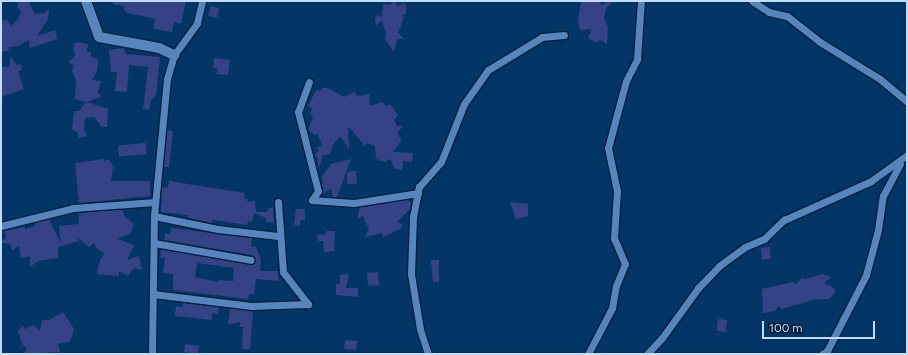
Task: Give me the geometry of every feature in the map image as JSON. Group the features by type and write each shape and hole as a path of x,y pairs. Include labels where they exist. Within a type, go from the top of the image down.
{"street":[{"path":"86,1 99,37 159,48 174,55"},
{"path":"152,354 154,216 167,79 174,55 197,23 202,1"},
{"path":"588,354 612,308 616,286 625,264 614,238 617,191 608,148 626,81 637,59 641,1"},
{"path":"752,1 770,12 787,16 820,42 880,79 907,102"},
{"path":"428,354 420,329 411,274 413,217 419,187 441,162 464,104 488,70 542,37 564,34"},
{"path":"309,82 298,112 318,191 312,200 354,203 418,193"},
{"path":"647,354 662,338 698,288 719,266 745,247 764,239 784,220 871,181 907,156"},
{"path":"822,354 827,351 866,275 878,230 883,196 895,170 907,156"},
{"path":"1,226 73,208 155,202"},
{"path":"153,294 251,306 308,304 283,272 278,236 278,202"},
{"path":"154,216 218,228 278,236"},
{"path":"154,243 251,260"}],"building":[{"path":"19,1 28,1 35,14 44,13 49,9 48,19 37,36 55,30 57,39 30,48 29,40 18,46 8,47 9,51 1,52 1,22 7,19 11,26 19,18 21,11 17,7"},
{"path":"113,1 186,1 181,24 174,22 172,32 153,29 155,19 128,13 124,10 125,6 113,4"},
{"path":"394,1 398,6 405,3 407,8 405,15 400,16 404,17 398,33 404,39 397,39 394,52 385,39 386,34 382,21 376,25 375,19 377,15 382,17 383,4 390,5"},
{"path":"581,1 599,1 601,5 613,1 606,8 604,18 608,27 607,44 600,40 597,43 588,38 592,29 580,30 578,21"},
{"path":"211,6 220,9 216,18 208,16"},
{"path":"77,42 88,44 87,52 91,52 91,56 98,60 97,71 92,80 101,81 98,92 101,97 87,102 108,109 107,127 102,127 94,117 85,118 84,129 87,136 79,138 77,132 72,129 74,111 79,111 86,102 75,99 76,80 72,71 74,66 69,62 75,55 73,44"},
{"path":"124,48 126,54 160,57 156,95 151,100 149,110 143,109 148,67 129,65 127,92 115,91 117,72 111,72 109,50"},
{"path":"11,56 16,65 21,64 22,70 18,71 24,89 1,97 1,67 9,67"},
{"path":"214,58 230,60 228,75 216,74 218,68 213,68"},
{"path":"322,88 328,88 344,97 354,92 358,96 369,94 370,106 382,102 386,106 390,104 398,115 394,120 397,126 403,126 398,132 401,141 393,152 413,153 412,162 403,161 402,170 395,169 390,159 385,162 376,159 375,146 367,143 365,146 348,126 349,149 340,136 333,145 330,154 323,155 319,168 317,156 314,156 319,150 316,147 322,146 318,134 315,135 308,130 313,117 310,113 313,109 308,106 316,90 319,91"},
{"path":"167,130 173,131 169,167 164,167"},
{"path":"146,143 147,154 119,156 118,145"},
{"path":"104,159 104,162 109,159 113,167 111,181 150,181 150,196 79,203 75,163"},
{"path":"351,159 337,197 333,197 331,188 323,194 322,176 331,164"},
{"path":"356,171 357,184 347,184 347,172"},
{"path":"169,181 245,193 244,198 248,199 247,202 255,201 256,212 267,212 268,209 273,207 274,223 266,222 266,218 254,213 252,222 248,221 247,225 213,220 212,223 188,218 188,215 161,212 162,188 168,187"},
{"path":"406,200 411,202 410,209 397,222 403,225 400,229 383,237 382,233 365,237 369,229 363,216 357,219 360,207"},
{"path":"510,202 528,204 528,216 516,219"},
{"path":"122,209 125,217 134,224 131,233 118,239 134,245 127,260 139,256 142,270 134,268 128,276 119,271 119,276 97,274 100,260 105,253 98,250 94,243 89,247 78,238 79,241 58,247 58,258 38,261 30,267 30,256 21,258 19,246 12,250 11,245 1,242 1,240 6,239 5,231 25,227 25,230 35,226 36,222 49,219 61,244 59,226 79,224 79,213"},
{"path":"296,209 305,209 305,220 301,220 300,226 294,225"},
{"path":"171,228 252,238 251,246 256,247 261,260 260,271 278,271 278,281 256,279 254,295 249,294 248,299 173,290 173,274 163,273 165,258 160,258 161,249 250,265 256,260 252,255 164,240 165,233 170,234","holes":["197,263 234,268 233,281 218,280 218,282 195,277"]},
{"path":"326,231 335,231 334,251 324,252 323,241 318,241 317,235 326,234"},
{"path":"770,247 771,259 762,260 761,248"},
{"path":"431,260 439,260 439,282 433,282"},
{"path":"378,272 379,285 368,286 367,273"},
{"path":"349,274 346,288 358,288 358,297 336,295 336,284 340,284 340,275"},
{"path":"822,274 831,277 824,283 834,288 835,293 829,299 812,300 782,309 778,306 775,311 763,313 762,289 793,282 796,284 802,278 806,279"},
{"path":"183,303 219,307 218,314 212,313 212,320 175,316 176,306 183,307"},
{"path":"230,308 253,312 250,349 242,349 243,327 240,327 240,322 228,325"},
{"path":"63,312 74,329 70,342 58,344 60,352 23,354 27,349 22,344 18,331 23,326 25,329 33,325 40,331 42,320 49,320"},
{"path":"718,319 727,320 726,332 717,331"},
{"path":"345,340 357,341 356,350 344,349"},
{"path":"185,344 199,346 198,354 184,352"}]}
